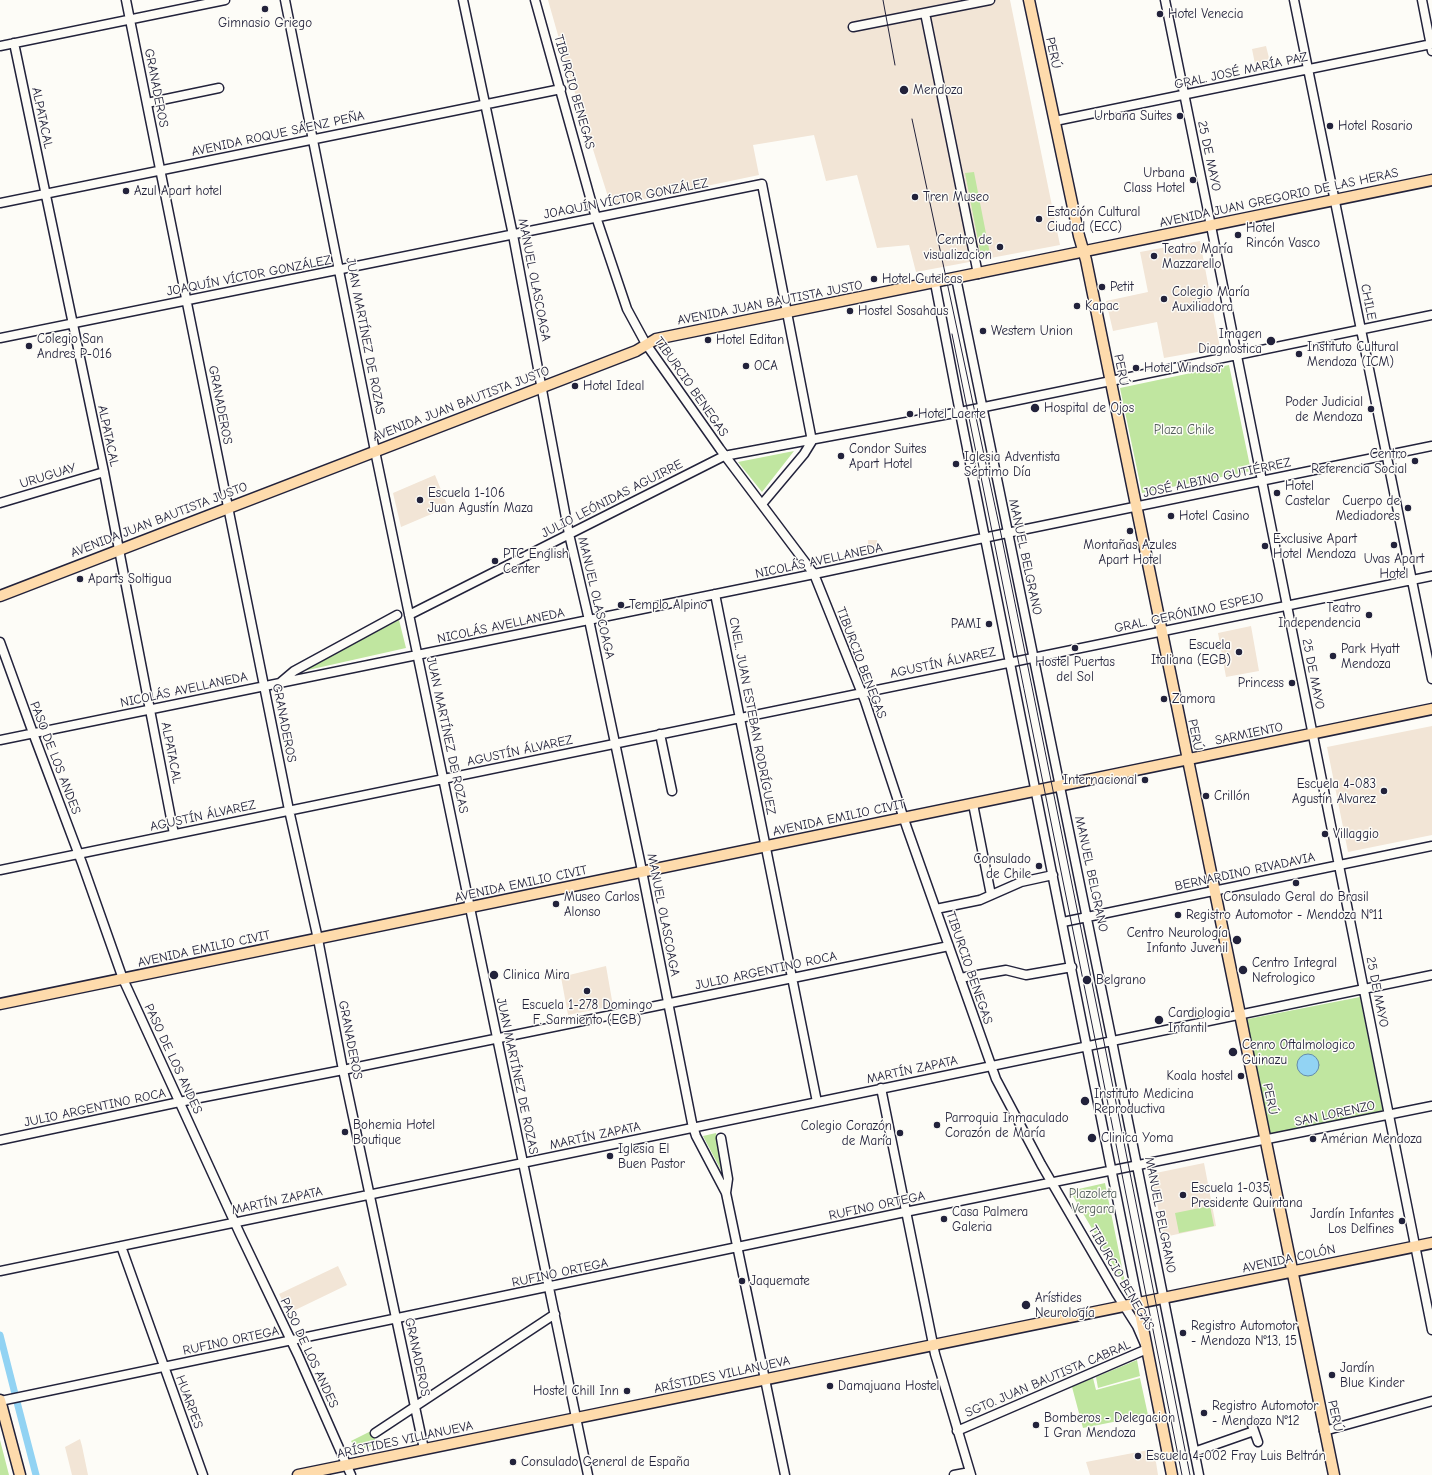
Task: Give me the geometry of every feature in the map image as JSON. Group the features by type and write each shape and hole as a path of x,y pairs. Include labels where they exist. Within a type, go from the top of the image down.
{"main road":[{"name":"PERÚ","path":"1028,0 1079,236 1084,252 1334,1475"},
{"name":"AVENIDA JUAN GREGORIO DE LAS HERAS","path":"940,282 1432,180"},
{"name":"AVENIDA JUAN BAUTISTA JUSTO","path":"0,596 636,351 656,339 940,282"},
{"name":"SARMIENTO","path":"1048,789 1432,709"},
{"name":"AVENIDA EMILIO CIVIT","path":"0,1004 1048,789"},
{"name":"AVENIDA COLÓN","path":"1151,1300 1432,1243"},
{"name":"ARÍSTIDES VILLANUEVA","path":"298,1475 310,1474 424,1449 1151,1300"},
{"path":"1138,1303 1172,1475"},
{"path":"0,1401 20,1475"}],"street":[{"name":"GRANADEROS","path":"126,0 289,810 318,939 343,1070 424,1449"},
{"path":"0,46 225,0"},
{"name":"JUAN MARTÍNEZ DE ROZAS","path":"285,0 409,615 588,1475"},
{"name":"MANUEL OLASCOAGA","path":"463,0 513,234 569,534 589,620 642,872 693,1127 696,1136 726,1193 785,1475"},
{"name":"TIBURCIO BENEGAS","path":"535,0 596,218 627,309 646,344 724,456 814,574 862,692 990,1066 999,1086 1052,1183 1140,1332 1147,1349"},
{"path":"853,27 990,0"},
{"name":"25 DE MAYO","path":"1164,0 1237,355 1432,1330"},
{"name":"CHILE","path":"1294,0 1432,679"},
{"path":"1422,0 1432,46"},
{"path":"925,13 978,274"},
{"name":"ALPATACAL","path":"14,43 104,472 174,834"},
{"name":"GRAL. JOSÉ MARÍA PAZ","path":"1055,121 1308,69 1432,46"},
{"path":"147,103 219,88"},
{"name":"AVENIDA ROQUE SÁENZ PEÑA","path":"0,203 561,89"},
{"name":"JOAQUÍN VÍCTOR GONZÁLEZ","path":"0,338 762,184 788,312"},
{"name":"MANUEL BELGRANO","path":"956,278 1007,533 1087,917 1199,1475"},
{"path":"940,282 960,412 1037,791 1138,1303"},
{"path":"762,504 812,443 788,312"},
{"name":"JULIO LEÓNIDAS AGUIRRE","path":"409,615 724,456 960,412 1432,315"},
{"name":"JOSÉ ALBINO GUTIÉRREZ","path":"1007,533 1432,446"},
{"name":"URUGUAY","path":"0,503 104,472"},
{"name":"NICOLÁS AVELLANEDA","path":"0,740 814,574 1007,533"},
{"name":"GRAL. GERÓNIMO ESPEJO","path":"1022,660 1432,576"},
{"name":"CNEL. JUAN ESTEBAN RODRÍGUEZ","path":"715,594 817,1102"},
{"path":"280,683 295,670 397,615"},
{"name":"PASO DE LOS ANDES","path":"0,642 123,979 291,1340 351,1475"},
{"name":"AGUSTÍN ÁLVAREZ","path":"0,870 1022,660"},
{"path":"295,670 292,677 294,679 298,679"},
{"path":"660,734 672,791"},
{"path":"973,804 991,895"},
{"name":"BERNARDINO RIVADAVIA","path":"1063,922 1432,846"},
{"path":"936,910 980,900 1021,882 1053,875"},
{"name":"JULIO ARGENTINO ROCA","path":"0,1140 948,946"},
{"path":"960,978 1006,970 1026,975 1072,967"},
{"name":"MARTÍN ZAPATA","path":"0,1271 1432,975"},
{"path":"881,1088 937,1364 971,1473 954,1475"},
{"name":"SAN LORENZO","path":"1125,1168 1432,1106"},
{"name":"MANUEL OLASCOAGA","path":"721,1138 728,1179 726,1193"},
{"name":"RUFINO ORTEGA","path":"0,1401 905,1212 1125,1168"},
{"name":"HUARPES","path":"121,1246 203,1475"},
{"path":"375,1433 555,1314"},
{"name":"SGTO. JUAN BAUTISTA CABRAL","path":"957,1431 1147,1349"},
{"path":"1324,1431 1432,1401"},
{"path":"1251,1422 1258,1442"},
{"path":"1194,1452 1254,1432"}],"shaded area":[{"path":"548,0 1010,0 1060,245 916,272 909,245 877,248 857,175 826,181 814,135 753,145 759,175 611,206 569,74"},
{"path":"1266,46 1271,66 1256,69 1252,49"},
{"name":"Colegio María Auxiliadora","path":"1200,241 1220,348 1164,358 1157,322 1113,331 1106,301 1148,292 1140,252"},
{"name":"Escuela 1-106 Juan Agustín Maza","path":"435,475 448,507 401,527 393,493"},
{"path":"868,540 877,540 877,553 868,553"},
{"name":"Escuela Italiana (EGB)","path":"1251,626 1259,671 1226,677 1218,633"},
{"name":"Escuela 4-083 Agustín Alvarez","path":"1432,726 1432,835 1348,852 1327,747"},
{"name":"Escuela 1-278 Domingo F. Sarmiento (EGB)","path":"606,966 613,1006 568,1015 561,977"},
{"name":"Escuela 1-035 Presidente Quintana","path":"1204,1163 1216,1226 1164,1237 1151,1174"},
{"path":"338,1266 347,1285 289,1313 279,1294"},
{"path":"80,1439 88,1475 72,1475 65,1447"},
{"name":"Escuela 4-002 Fray Luis Beltrán","path":"1154,1449 1158,1475 1090,1475 1086,1462"}],"green space":[{"path":"974,172 990,254 981,256 965,173"},
{"name":"Plaza Chile","path":"1229,365 1251,471 1142,493 1120,388"},
{"path":"794,451 762,492 738,462"},
{"path":"399,620 406,648 299,672"},
{"path":"1360,997 1383,1112 1266,1135 1243,1020"},
{"path":"716,1133 723,1174 703,1136"},
{"name":"Plazoleta Vergara","path":"1105,1183 1126,1287 1070,1191"},
{"path":"1210,1206 1214,1226 1179,1233 1175,1213"},
{"path":"1137,1360 1140,1376 1098,1388 1096,1377"},
{"path":"1093,1378 1096,1390 1140,1378 1148,1415 1083,1428 1072,1387"},
{"path":"373,1430 376,1445 356,1450 351,1441"},
{"path":"0,1440 9,1475 0,1475"}],"water":[{"path":"1308,1054 1316,1057 1319,1065 1316,1073 1308,1076 1300,1073 1297,1065 1300,1057"}],"waterway":[{"path":"0,1335 15,1394"},
{"path":"17,1402 36,1475"}],"tram line":[{"path":"883,0 895,65"},
{"path":"912,119 1001,534 1190,1475"},
{"path":"952,334 1182,1475"}],"place":[{"name":"Gimnasio Griego","path":"265,9"},
{"name":"Hotel Venecia","path":"1160,14"},
{"name":"Mendoza","path":"904,90"},
{"name":"Urbana Suites","path":"1180,116"},
{"name":"Hotel Rosario","path":"1330,126"},
{"name":"Urbana Class Hotel","path":"1193,180"},
{"name":"Azul Apart hotel","path":"126,191"},
{"name":"Tren Museo","path":"915,197"},
{"name":"Estación Cultural Ciudad (ECC)","path":"1039,219"},
{"name":"Hotel Rincón Vasco","path":"1238,235"},
{"name":"Centro de visualizacion","path":"1000,247"},
{"name":"Teatro María Mazzarello","path":"1154,256"},
{"name":"Hotel Gutelcas","path":"874,279"},
{"name":"Petit","path":"1102,287"},
{"name":"Colegio María Auxiliadora","path":"1164,299"},
{"name":"Kapac","path":"1077,306"},
{"name":"Hostel Sosahaus","path":"850,311"},
{"name":"Western Union","path":"983,331"},
{"name":"Hotel Editan","path":"708,340"},
{"name":"Imagen Diagnostica","path":"1271,341"},
{"name":"Colegio San Andres P-016","path":"29,346"},
{"name":"Instituto Cultural Mendoza (ICM)","path":"1299,354"},
{"name":"OCA","path":"746,366"},
{"name":"Hotel Windsor","path":"1136,368"},
{"name":"Hotel Ideal","path":"575,386"},
{"name":"Hospital de Ojos","path":"1035,408"},
{"name":"Poder Judicial de Mendoza","path":"1371,409"},
{"name":"Hotel Laerte","path":"910,414"},
{"name":"Condor Suites Apart Hotel","path":"841,456"},
{"name":"Centro Referencia Social","path":"1415,461"},
{"name":"Iglesia Adventista Séptimo Día","path":"956,464"},
{"name":"Hotel Castelar","path":"1277,493"},
{"name":"Escuela 1-106 Juan Agustín Maza","path":"420,500"},
{"name":"Cuerpo de Mediadores","path":"1408,508"},
{"name":"Hotel Casino","path":"1171,516"},
{"name":"Montañas Azules Apart Hotel","path":"1130,531"},
{"name":"Uvas Apart Hotel","path":"1394,545"},
{"name":"Exclusive Apart Hotel Mendoza","path":"1265,546"},
{"name":"PTC English Center","path":"495,561"},
{"name":"Aparts Soltigua","path":"80,579"},
{"name":"Templo Alpino","path":"621,605"},
{"name":"Teatro Independencia","path":"1369,615"},
{"name":"PAMI","path":"989,624"},
{"name":"Hostel Puertas del Sol","path":"1075,648"},
{"name":"Escuela Italiana (EGB)","path":"1239,652"},
{"name":"Park Hyatt Mendoza","path":"1333,656"},
{"name":"Princess","path":"1292,683"},
{"name":"Zamora","path":"1164,699"},
{"name":"Internacional","path":"1145,780"},
{"name":"Escuela 4-083 Agustín Alvarez","path":"1384,791"},
{"name":"Crillón","path":"1206,796"},
{"name":"Villaggio","path":"1325,834"},
{"name":"Consulado de Chile","path":"1039,866"},
{"name":"Consulado Geral do Brasil","path":"1296,883"},
{"name":"Museo Carlos Alonso","path":"556,904"},
{"name":"Registro Automotor - Mendoza N°11","path":"1178,915"},
{"name":"Centro Neurología Infanto Juvenil","path":"1237,940"},
{"name":"Centro Integral Nefrologico","path":"1243,970"},
{"name":"Clinica Mira","path":"494,975"},
{"name":"Belgrano","path":"1087,980"},
{"name":"Escuela 1-278 Domingo F. Sarmiento (EGB)","path":"587,991"},
{"name":"Cardiologia Infantil","path":"1159,1020"},
{"name":"Cenro Oftalmologico Guinazu","path":"1233,1052"},
{"name":"Koala hostel","path":"1241,1076"},
{"name":"Instituto Medicina Reproductiva","path":"1085,1101"},
{"name":"Parroquia Inmaculado Corazón de María","path":"937,1125"},
{"name":"Bohemia Hotel Boutique","path":"345,1132"},
{"name":"Colegio Corazón de María","path":"900,1133"},
{"name":"Clinica Yoma","path":"1092,1138"},
{"name":"Amérian Mendoza","path":"1313,1139"},
{"name":"Iglesia El Buen Pastor","path":"610,1156"},
{"name":"Escuela 1-035 Presidente Quintana","path":"1183,1195"},
{"name":"Casa Palmera Galeria","path":"944,1219"},
{"name":"Jardín Infantes Los Delfines","path":"1402,1221"},
{"name":"Jaquemate","path":"742,1281"},
{"name":"Arístides Neurología","path":"1026,1305"},
{"name":"Registro Automotor - Mendoza N°13, 15","path":"1183,1333"},
{"name":"Jardín Blue Kinder","path":"1332,1375"},
{"name":"Damajuana Hostel","path":"830,1386"},
{"name":"Hostel Chill Inn","path":"627,1391"},
{"name":"Registro Automotor - Mendoza N°12","path":"1204,1413"},
{"name":"Bomberos - Delegacion I Gran Mendoza","path":"1036,1425"},
{"name":"Escuela 4-002 Fray Luis Beltrán","path":"1138,1456"},
{"name":"Consulado General de España","path":"513,1462"}]}
